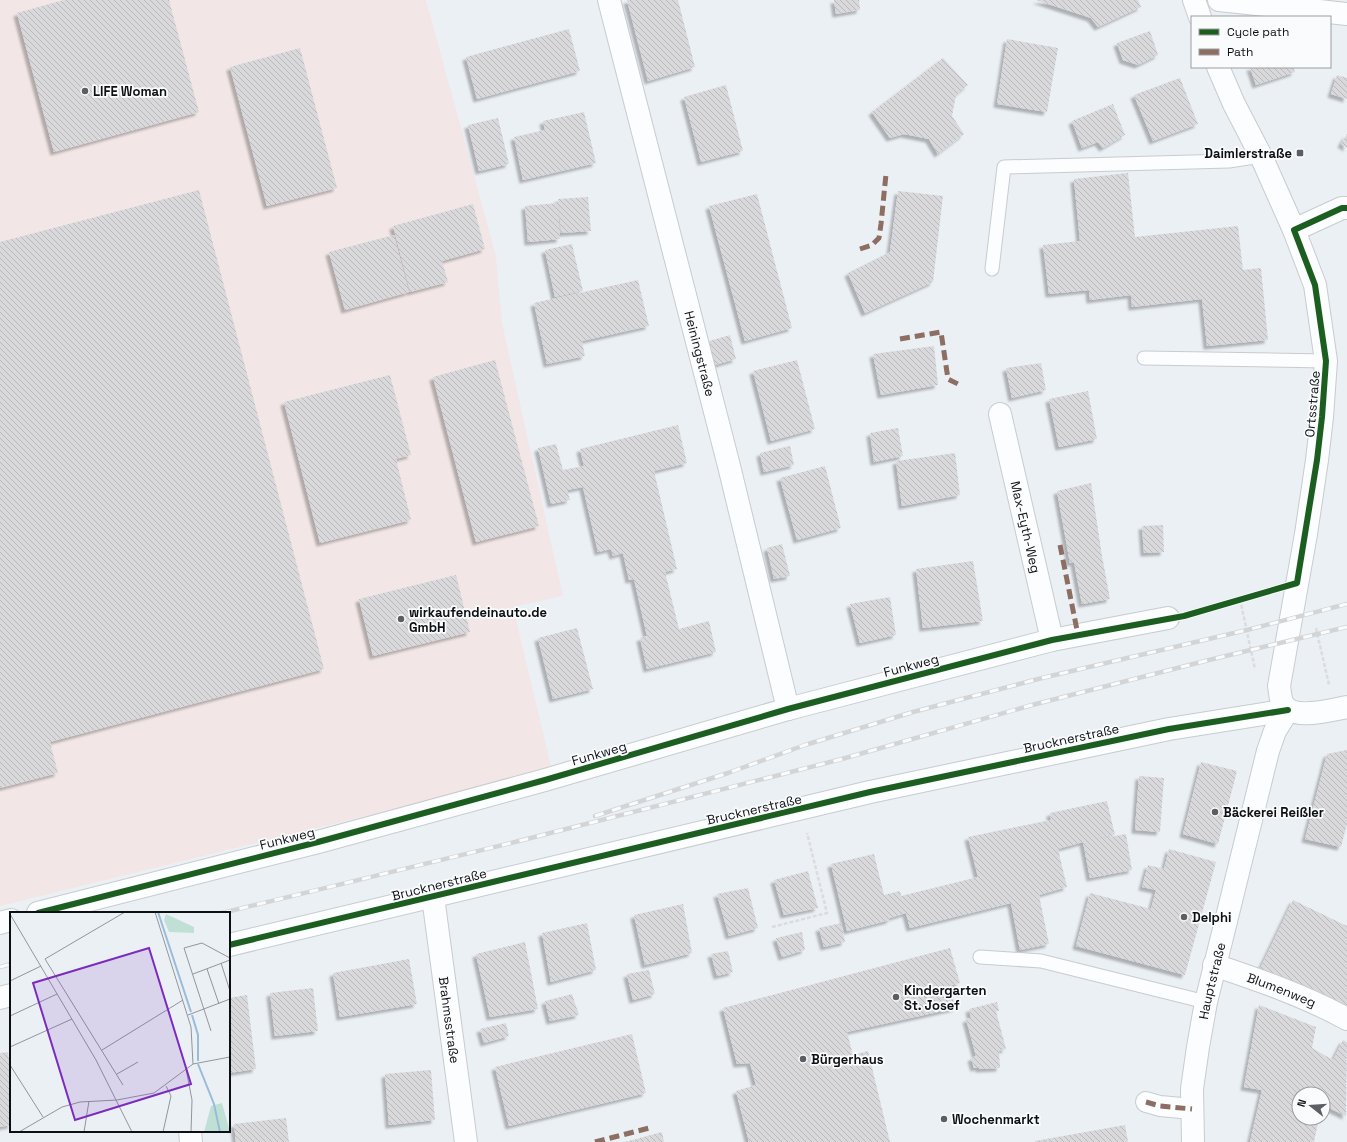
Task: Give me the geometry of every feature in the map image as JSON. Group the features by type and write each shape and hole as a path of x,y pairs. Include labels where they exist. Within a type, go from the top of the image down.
{"street":[{"name":"Heiningstraße","path":"609,0 725,451 788,709"},
{"path":"1194,0 1200,16"},
{"path":"1219,0 1347,14"},
{"name":"Ortsstraße","path":"1218,68 1234,104 1262,156 1294,230 1315,285 1326,361 1317,460 1306,534 1279,686 1282,702 1288,710"},
{"path":"1294,230 1342,208 1347,208"},
{"name":"Max-Eyth-Weg","path":"1000,414 1052,640"},
{"name":"Funkweg","path":"42,912 318,842 545,780 788,709 1052,640 1168,618"},
{"name":"Brucknerstraße","path":"230,945 870,792 1169,729 1288,710 1296,713 1310,713 1340,708"},
{"name":"Hauptstraße","path":"1193,1142 1192,1089 1198,1047 1214,964 1268,751 1275,732 1288,710"},
{"name":"Brahmsstraße","path":"433,897 466,1142"},
{"path":"0,922 10,920"},
{"name":"Blumenweg","path":"1214,964 1263,981 1333,1011 1347,1019"},
{"path":"0,998 10,995"},
{"path":"1146,1102 1160,1106 1192,1109"},
{"path":"190,1132 191,1142"}],"lane":[{"path":"992,269 1004,167 1229,161 1262,156"},
{"path":"1144,358 1326,361"},
{"path":"980,957 1041,962 1206,1002"}],"path":[{"path":"1240,599 1256,676"},
{"path":"1316,627 1340,708"},
{"path":"772,927 826,914 801,809"}],"shaded area":[{"path":"0,0 426,0 496,256 502,323 563,596 513,607 552,770 0,906"}],"building":[{"path":"64,0 169,0 199,112 54,152 17,13"},
{"path":"627,0 678,0 695,67 648,81"},
{"path":"834,0 859,0 860,10 836,14"},
{"path":"1036,0 1138,0 1141,7 1098,27 1091,18"},
{"path":"569,29 580,71 477,99 466,57"},
{"path":"1150,31 1158,55 1138,65 1123,60 1117,43"},
{"path":"1007,39 1058,48 1047,112 997,104"},
{"path":"300,48 337,188 267,206 230,67"},
{"path":"943,58 968,85 956,95 952,116 964,134 938,154 929,139 904,134 890,138 872,112"},
{"path":"1250,68 1293,68 1295,72 1256,85"},
{"path":"1337,75 1347,78 1347,99 1331,94"},
{"path":"1180,78 1198,124 1153,141 1134,95"},
{"path":"726,85 743,151 701,162 684,97"},
{"path":"1113,104 1125,135 1103,148 1098,142 1082,148 1072,121"},
{"path":"584,112 596,163 523,180 514,137 545,130 543,121"},
{"path":"498,118 509,164 479,171 468,125"},
{"path":"1347,134 1347,148 1341,144"},
{"path":"1128,173 1135,237 1238,226 1243,270 1261,268 1268,340 1207,346 1202,299 1132,307 1131,295 1090,300 1089,290 1049,294 1043,245 1080,241 1074,179"},
{"path":"199,190 324,669 50,742 58,773 0,788 0,242"},
{"path":"898,191 943,196 933,282 865,313 848,273 890,252"},
{"path":"757,194 792,328 745,341 709,206"},
{"path":"588,197 591,231 561,233 558,199"},
{"path":"558,203 560,239 528,242 525,206"},
{"path":"473,204 485,249 442,261 448,282 410,292 393,226"},
{"path":"394,235 409,292 345,310 329,252"},
{"path":"572,244 583,291 555,297 545,250"},
{"path":"638,280 649,326 582,341 585,356 547,364 534,303"},
{"path":"730,335 736,359 715,365 709,341"},
{"path":"934,346 938,385 881,395 873,354"},
{"path":"495,360 539,526 476,542 433,377"},
{"path":"797,360 815,429 771,441 753,371"},
{"path":"1041,363 1046,390 1012,398 1006,368"},
{"path":"390,375 411,455 396,459 411,520 320,543 284,402"},
{"path":"1088,391 1097,439 1059,447 1049,399"},
{"path":"678,425 687,463 654,471 677,569 665,572 679,629 709,621 716,652 647,669 640,638 647,636 634,579 629,580 623,553 613,556 611,549 598,552 583,487 567,490 570,500 551,504 538,448 556,444 563,470 584,466 580,449"},
{"path":"898,428 903,456 874,462 870,433"},
{"path":"790,446 794,465 764,472 760,453"},
{"path":"955,453 960,495 902,506 896,461"},
{"path":"825,466 841,528 797,540 780,478"},
{"path":"1091,483 1110,599 1082,604 1074,562 1070,563 1057,491"},
{"path":"1163,525 1164,552 1144,553 1142,526"},
{"path":"782,544 790,576 774,579 767,548"},
{"path":"973,561 983,621 923,628 916,569"},
{"path":"456,575 470,632 373,656 359,599"},
{"path":"890,597 896,635 860,643 850,604"},
{"path":"577,628 593,689 553,699 538,638"},
{"path":"1347,750 1347,824 1341,847 1305,839 1327,754"},
{"path":"1201,762 1237,771 1218,844 1183,834"},
{"path":"1139,776 1164,778 1160,832 1135,830"},
{"path":"1107,801 1115,835 1092,840 1126,834 1132,870 1090,878 1083,842 1058,849 1067,887 1039,895 1049,944 1020,950 1011,903 910,928 906,913 890,918 890,920 847,931 831,864 874,854 884,895 900,891 901,896 978,877 968,837 1051,820 1050,813"},
{"path":"1169,849 1216,862 1185,975 1076,946 1090,893 1151,909 1156,890 1142,887 1148,865 1164,869"},
{"path":"808,871 818,908 784,915 774,880"},
{"path":"748,888 758,928 729,936 717,894"},
{"path":"1293,900 1347,926 1347,1010 1260,969"},
{"path":"683,904 692,953 645,965 634,915"},
{"path":"587,923 596,970 551,982 542,933"},
{"path":"841,923 845,942 824,947 819,928"},
{"path":"802,932 805,950 782,957 776,938"},
{"path":"525,942 538,1009 490,1017 476,954"},
{"name":"Bürgerhaus","path":"950,948 960,983 949,986 956,1008 847,1032 853,1055 868,1051 890,1142 749,1142 736,1091 756,1085 750,1063 737,1064 723,1008"},
{"path":"728,951 733,972 717,976 711,954"},
{"path":"409,959 417,1004 340,1017 333,973"},
{"path":"649,970 655,994 633,1000 627,974"},
{"path":"313,988 318,1031 275,1036 270,993"},
{"path":"572,994 579,1015 550,1021 545,1001"},
{"path":"247,995 256,1069 230,1073 230,998"},
{"path":"997,1002 999,1011 996,1011 1006,1049 999,1051 1000,1068 974,1068 971,1058 976,1056 966,1019 971,1018 969,1009"},
{"path":"1259,1005 1316,1027 1312,1048 1333,1060 1343,1040 1347,1042 1346,1116 1331,1109 1331,1086 1291,1086 1291,1126 1317,1126 1314,1142 1250,1142 1262,1090 1244,1087"},
{"path":"506,1023 509,1036 484,1043 480,1029"},
{"path":"632,1034 646,1093 509,1126 495,1067"},
{"path":"8,1052 10,1065 10,1125 0,1127 0,1053"},
{"path":"431,1070 435,1120 389,1125 385,1074"},
{"path":"286,1118 289,1142 236,1142 234,1124"},
{"path":"1125,1125 1128,1142 1035,1142 1035,1141"},
{"path":"662,1132 664,1142 625,1142"}],"railway":[{"path":"595,816 728,773 805,745 913,712 1042,678 1247,630 1347,604"},
{"path":"226,912 515,842 842,759 1032,705 1347,627"},
{"path":"0,967 10,964"}],"marked path":[{"path":"860,249 872,245 879,238 886,174"},
{"path":"900,339 941,332 948,379 958,384"},
{"path":"1060,545 1078,635"},
{"path":"1146,1102 1160,1106 1192,1109"},
{"path":"595,1142 653,1127"}],"cycle path":[{"path":"42,912 318,842 545,780 788,709 1052,640 1184,616 1297,583 1317,460 1326,361 1315,285 1294,230 1342,208 1347,208"},
{"path":"230,945 870,792 1169,729 1288,710"}],"place":[{"name":"LIFE Woman","path":"85,91"},
{"name":"Daimlerstraße","path":"1300,153"},
{"name":"wirkaufendeinauto.de GmbH","path":"401,619"},
{"name":"Bäckerei Reißler","path":"1215,812"},
{"name":"Delphi","path":"1184,917"},
{"name":"Kindergarten St. Josef","path":"896,997"},
{"name":"Bürgerhaus","path":"803,1059"},
{"name":"Wochenmarkt","path":"944,1119"}]}
